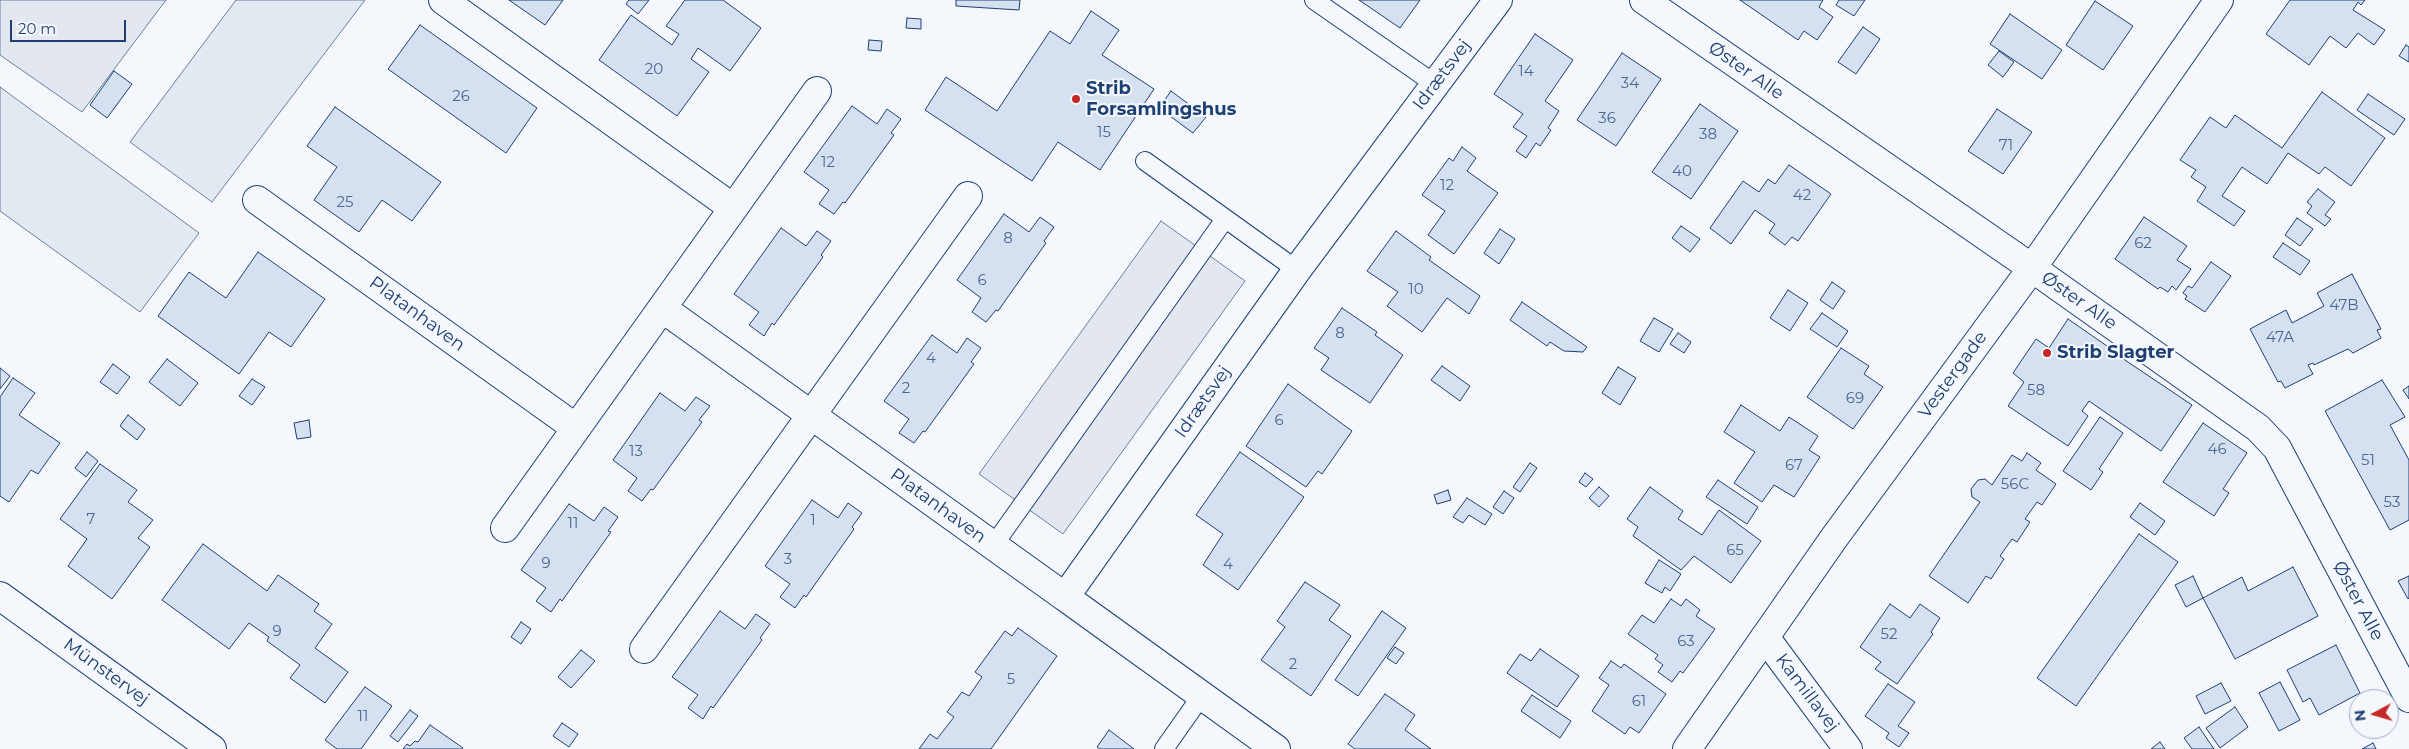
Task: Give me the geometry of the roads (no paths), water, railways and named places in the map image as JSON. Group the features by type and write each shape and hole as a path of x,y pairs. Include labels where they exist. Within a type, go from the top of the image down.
{"street":[{"path":"443,0 733,208"},
{"name":"Idrætsvej","path":"1065,598 1296,270 1498,0"},
{"name":"Øster Alle","path":"1644,0 2032,268 2258,428 2278,448 2409,698"},
{"name":"Vestergade","path":"1687,749 1840,530 2032,268 2219,0"},
{"path":"505,528 817,91"},
{"path":"644,650 968,196"},
{"name":"Platanhaven","path":"258,200 576,428"},
{"name":"Platanhaven","path":"662,308 1065,598"},
{"name":"Münstervej","path":"0,596 212,749"},
{"path":"1065,598 1276,749"},
{"name":"Kamillavej","path":"1765,637 1848,749"}],"lane":[{"path":"1314,0 1435,84"},
{"path":"1145,161 1296,270"},
{"path":"993,546 1225,219"},
{"path":"1164,749 1202,695"}],"place":[{"name":"Strib Forsamlingshus","path":"1076,99"},
{"name":"Strib Slagter","path":"2047,353"}]}
